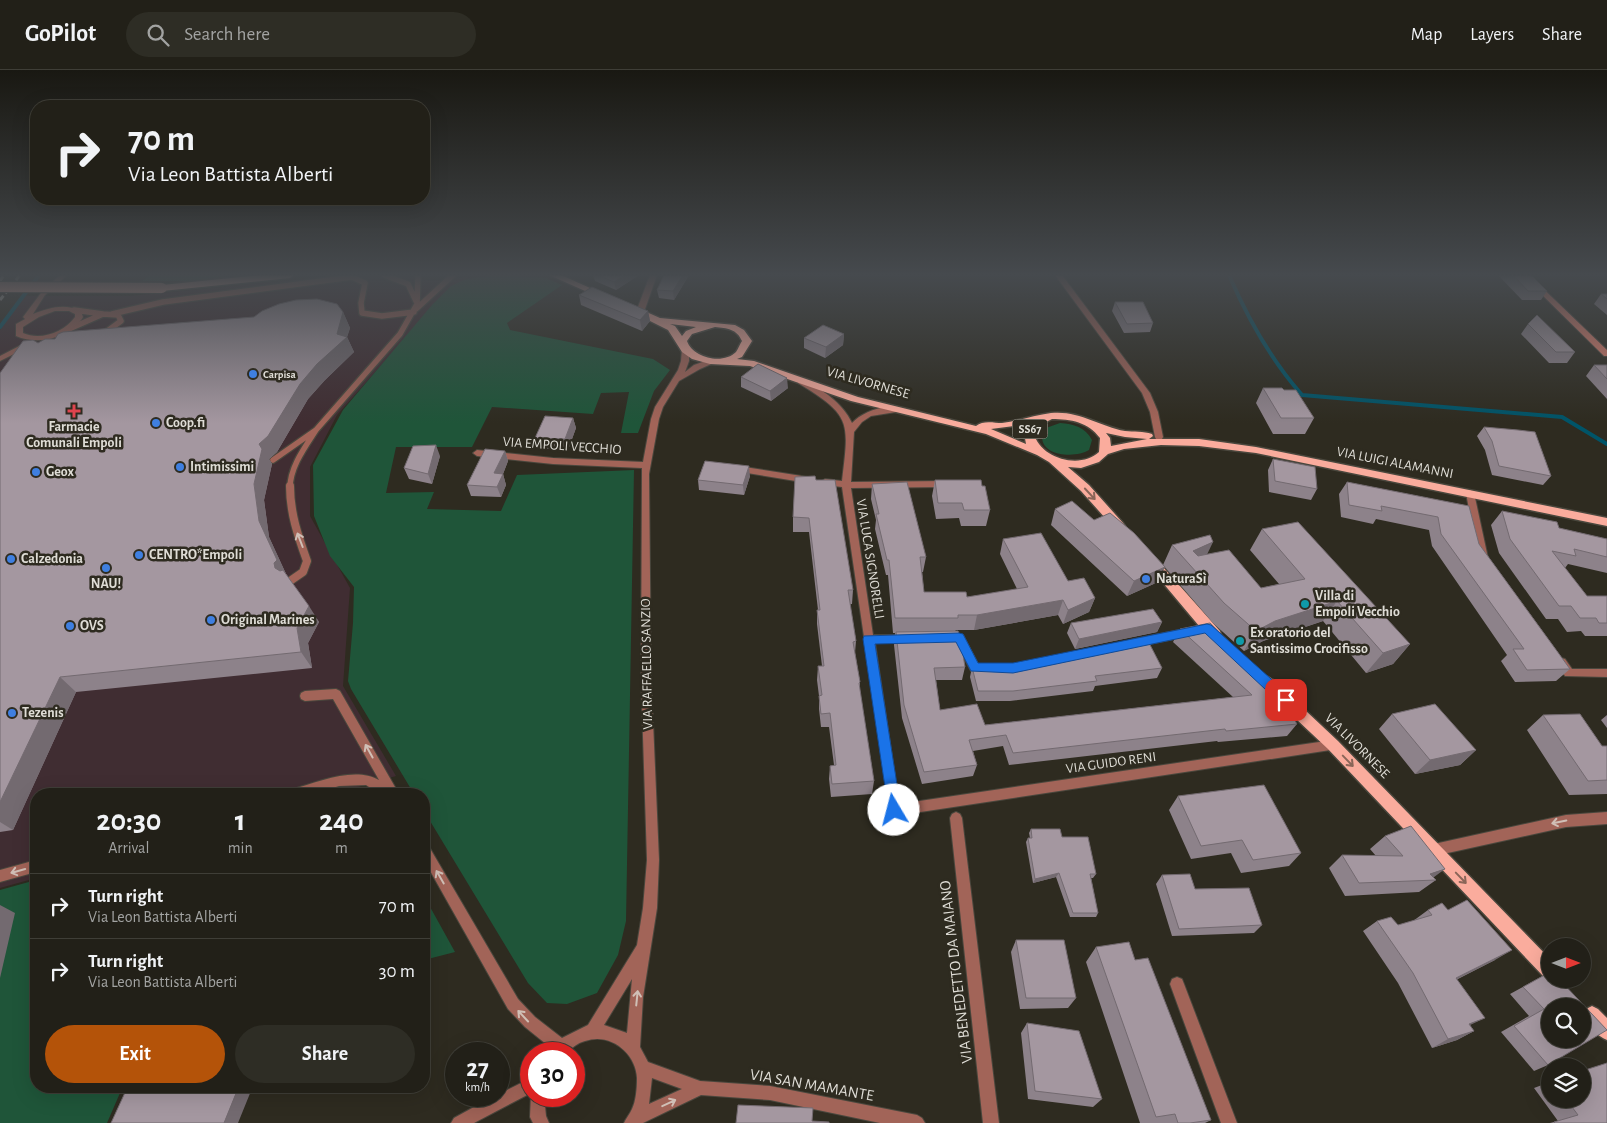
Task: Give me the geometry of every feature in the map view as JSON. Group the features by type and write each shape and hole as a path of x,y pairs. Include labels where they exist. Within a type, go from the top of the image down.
{"main road":[{"name":"VIA LIVORNESE","path":"666,324 672,328 684,349 696,358 718,361 742,361 773,369"},
{"name":"VIA LIVORNESE","path":"694,324 735,328 742,332 752,354 760,362 801,381 855,400 956,423 1006,438 1037,452 1054,461 1085,488 1130,538"},
{"path":"1576,324 1607,354"},
{"path":"684,349 683,342 691,331 709,325"},
{"path":"718,361 740,353 746,348 747,341"},
{"name":"VIA LIVORNESE","path":"956,423 1002,426 1062,416 1086,421 1095,426"},
{"name":"SS67","path":"1037,452 1028,437 1029,430 1033,424 1040,419"},
{"name":"VIA LUIGI ALAMANNI","path":"1095,426 1125,434 1175,440"},
{"path":"1095,426 1105,438 1105,451"},
{"name":"VIA LUIGI ALAMANNI","path":"1105,451 1150,440 1209,443 1256,450 1604,521"},
{"name":"VIA LIVORNESE","path":"1054,461 1073,464 1091,462 1100,458 1105,451"},
{"path":"1143,553 1207,628 1225,645"},
{"name":"VIA LIVORNESE","path":"1259,676 1333,745 1541,962"},
{"path":"1591,1014 1607,1031"}],"street":[{"path":"0,358 15,340 20,326 23,324"},
{"path":"0,358 28,344 59,333 73,324"},
{"path":"1095,324 1146,393 1154,412 1159,437"},
{"path":"20,326 19,334 29,338 59,333"},
{"name":"VIA RAFFAELLO SANZIO","path":"634,1047 636,997 645,945 653,860 646,675 646,465 655,419 659,407 686,361 684,349"},
{"name":"VIA RAFFAELLO SANZIO","path":"671,387 684,375 697,367 718,361"},
{"path":"801,381 823,394 842,409 849,420 851,431"},
{"path":"851,431 863,416 893,410"},
{"name":"VIA LUCA SIGNORELLI","path":"851,431 846,485 894,810"},
{"name":"VIA EMPOLI VECCHIO","path":"477,453 553,461 646,465"},
{"path":"731,468 846,485 961,484"},
{"path":"1470,493 1482,558 1488,565"},
{"path":"1120,646 1207,628"},
{"path":"869,639 923,638"},
{"path":"941,638 959,638 975,668 994,668"},
{"path":"1552,650 1569,673 1607,673"},
{"path":"305,696 336,694 389,788"},
{"name":"VIA GUIDO RENI","path":"894,810 1333,745"},
{"path":"314,788 339,781 368,780 382,788"},
{"name":"VIA BENEDETTO DA MAIANO","path":"956,818 992,1123"},
{"path":"1434,850 1566,821 1607,818"},
{"path":"430,859 513,1004 550,1042"},
{"path":"0,876 30,868"},
{"name":"VIA RAFFAELLO SANZIO","path":"592,1032 645,945"},
{"path":"1177,984 1228,1123"},
{"path":"569,1042 578,1036 592,1032 608,1032 622,1037 634,1047 644,1068 645,1087 635,1120"},
{"name":"VIA SAN MAMANTE","path":"644,1068 700,1088 770,1093 917,1123"},
{"name":"VIA SAN MAMANTE","path":"635,1120 700,1088"},
{"path":"459,1123 520,1090"},
{"path":"538,1107 541,1123"}],"lane":[{"path":"59,333 80,324"},
{"path":"96,335 109,331 116,324"},
{"path":"290,580 303,572 306,561 296,531 290,503 290,482 300,454 316,430 400,334 406,324"},
{"path":"273,460 316,430"}],"shaded area":[{"name":"CENTRO*Empoli","path":"4,324 417,324 337,415 310,467 310,516 350,588 343,686 396,776 355,788 30,788 30,880 0,888 0,330"}],"green space":[{"path":"416,324 507,324 510,330 653,359 670,370 654,391 638,433 621,433 629,392 601,393 593,414 492,407 472,447 396,447 386,493 434,492 427,509 501,511 517,475 634,470 626,921 618,955 597,993 567,1004 547,1003 528,983 430,821 430,788 410,788 351,689 348,681 354,587 330,556 314,516 313,465 343,410"},
{"path":"1060,423 1074,425 1086,432 1092,440 1089,450 1083,453 1066,455 1051,451 1045,446 1042,440 1043,432 1046,428"},
{"path":"30,882 30,1093 120,1093 107,1123 0,1123 0,890"},
{"path":"430,907 455,952 430,958"}],"building":[{"name":"CENTRO*Empoli","path":"163,324 340,324 337,334 347,337 317,364 300,384 268,436 259,444 262,449 254,484 259,521 277,560 274,563 275,568 280,571 283,570 309,606 297,628 301,652 60,677 0,802 0,373 23,341 33,340 38,343 45,339 55,339 58,334 63,332"},
{"path":"1528,324 1546,324 1575,352 1556,352"},
{"path":"823,325 844,334 826,347 804,338"},
{"path":"758,364 787,378 770,391 741,377"},
{"path":"1594,365 1607,365 1607,379"},
{"path":"1263,388 1296,390 1314,418 1281,418"},
{"path":"545,416 573,418 565,439 535,438"},
{"path":"1484,427 1535,432 1551,476 1499,466 1492,441"},
{"path":"436,445 428,474 404,468 413,446"},
{"path":"485,449 505,451 494,473 503,474 497,487 467,485"},
{"path":"1273,459 1315,467 1317,489 1275,481"},
{"path":"705,461 749,466 743,485 698,480"},
{"path":"815,476 816,480 835,480 853,590 848,590 856,641 853,642 874,781 832,784 830,766 836,765 830,713 821,714 819,696 822,695 818,666 824,666 817,610 820,610 809,518 793,517 795,477"},
{"path":"935,480 981,480 982,486 985,486 990,510 964,510 962,503 938,503"},
{"path":"907,482 926,557 920,557 924,592 966,592 967,597 1028,587 1003,539 1041,533 1068,581 1084,578 1095,598 1068,610 1063,600 977,615 958,615 958,618 895,618 889,560 887,560 876,514 879,514 872,484"},
{"path":"1347,482 1469,506 1479,544 1570,669 1527,670 1513,649 1524,649 1441,534 1438,517 1381,506 1382,511 1349,505"},
{"path":"1072,501 1094,520 1110,513 1134,533 1165,567 1134,581 1055,509"},
{"path":"1502,511 1557,522 1559,528 1607,539 1607,557 1574,549 1576,556 1552,551 1587,596 1607,596 1607,623 1599,623 1596,618 1580,618 1571,606 1559,606 1510,539"},
{"path":"1298,522 1410,644 1383,653 1337,601 1275,621 1256,631 1224,603 1172,545 1210,535 1213,542 1193,551 1198,556 1229,550 1261,588 1305,579 1262,529"},
{"path":"1153,609 1162,622 1079,639 1071,623"},
{"path":"1210,623 1264,676 1272,679 1297,724 1226,731 1225,729 1013,753 1006,735 969,740 977,765 924,772 904,705 896,632 958,631 965,667 934,668 940,710 977,704 985,725 1252,695 1180,629"},
{"path":"1146,637 1162,668 1095,676 1097,681 1013,691 978,691 972,667 1016,664 1087,653 1085,650"},
{"path":"1435,704 1476,750 1430,760 1392,714"},
{"path":"1580,714 1602,746 1607,746 1607,780 1588,781 1543,715"},
{"path":"1264,785 1301,853 1253,860 1242,840 1201,846 1178,796"},
{"path":"1411,826 1445,869 1430,874 1436,880 1359,883 1342,855 1403,856 1385,836"},
{"path":"1031,829 1060,829 1062,837 1088,837 1096,874 1090,874 1098,913 1073,913 1059,873 1035,879 1028,838 1032,838"},
{"path":"1190,874 1195,889 1249,888 1262,925 1179,929 1162,875"},
{"path":"1467,900 1512,950 1456,978 1485,1018 1469,1024 1474,1031 1448,1039 1413,973 1377,921 1391,917 1398,925 1432,915 1428,910 1442,903 1448,910"},
{"path":"1016,940 1064,940 1076,998 1026,998"},
{"path":"1129,942 1135,960 1148,958 1211,1120 1178,1123 1175,1114 1156,1117 1096,947"},
{"path":"1541,977 1541,988 1567,988 1577,998 1541,998 1541,1006 1523,987"},
{"path":"1541,1011 1541,1048 1577,1048 1560,1058 1542,1058 1514,1026"},
{"path":"1591,1013 1607,1030 1591,1039"},
{"path":"1027,1023 1079,1031 1102,1099 1035,1091"},
{"path":"1607,1063 1607,1123 1555,1123 1578,1115 1573,1108 1591,1108 1591,1068"},
{"path":"125,1093 236,1093 224,1123 111,1123"},
{"path":"738,1105 813,1108 812,1121 829,1123 736,1123"}],"waterway":[{"path":"1253,324 1270,353 1302,395 1562,417 1607,444"}],"place":[{"name":"Carpisa","path":"253,374"},
{"name":"Farmacie Comunali Empoli","path":"74,411"},
{"name":"Coop.fi","path":"156,423"},
{"name":"Intimissimi","path":"180,467"},
{"name":"Geox","path":"36,472"},
{"name":"CENTRO*Empoli","path":"139,555"},
{"name":"Calzedonia","path":"11,559"},
{"name":"NAU!","path":"106,568"},
{"name":"NaturaSì","path":"1146,579"},
{"name":"Villa di Empoli Vecchio","path":"1305,604"},
{"name":"Original Marines","path":"211,620"},
{"name":"OVS","path":"70,626"},
{"name":"Ex oratorio del Santissimo Crocifisso","path":"1240,641"},
{"name":"Tezenis","path":"12,713"}],"route":[{"path":"894,810 869,639 959,638 975,668 1013,668 1207,628 1286,700"}]}
